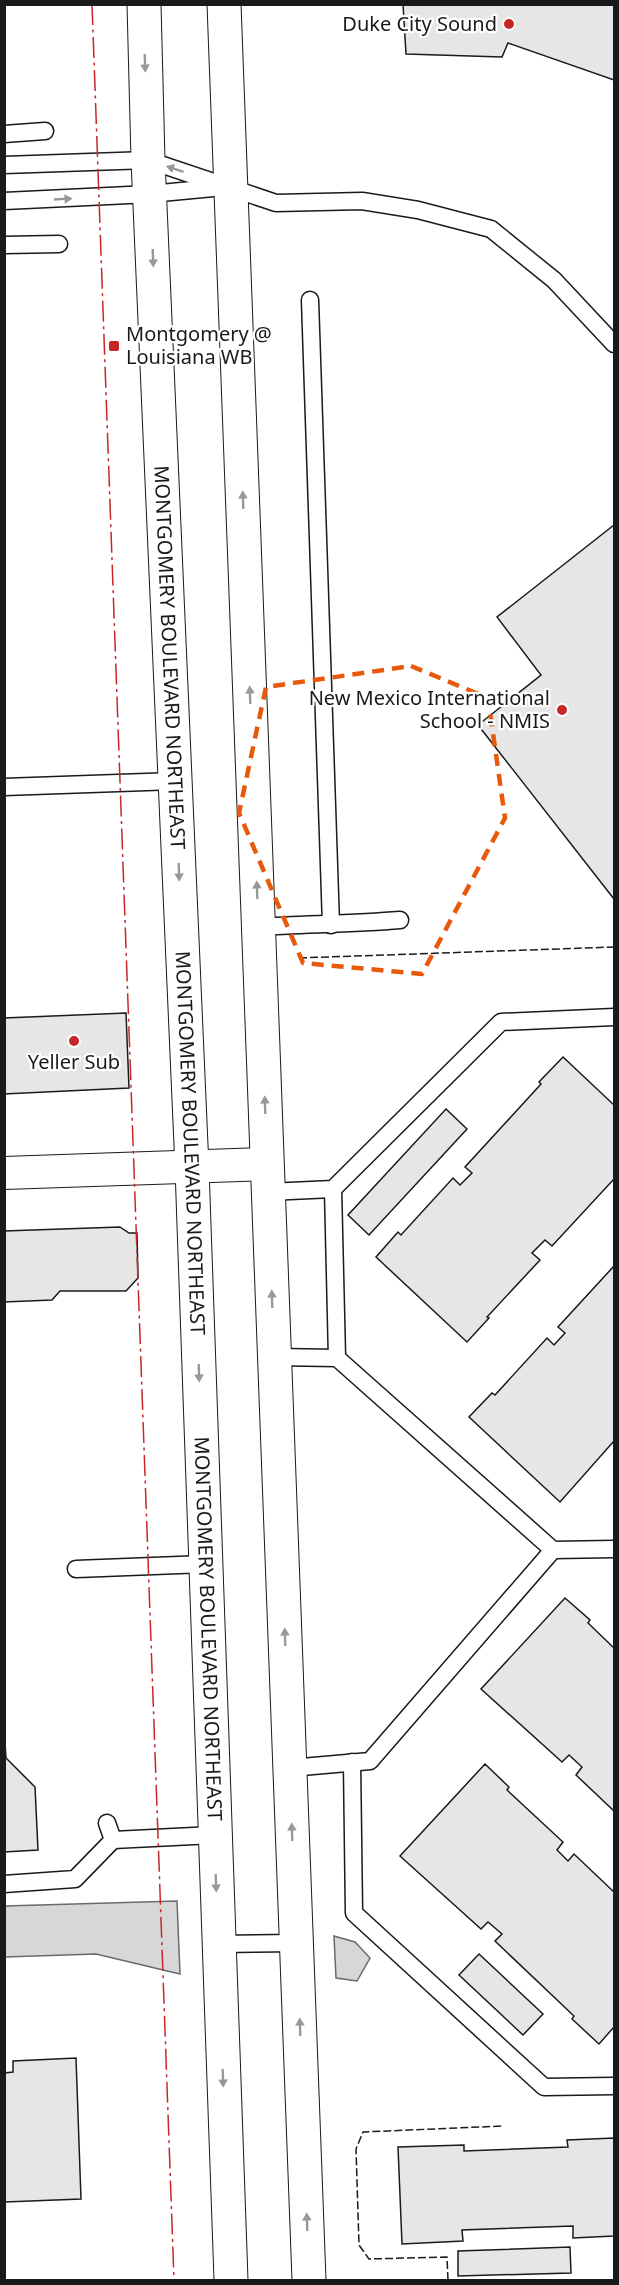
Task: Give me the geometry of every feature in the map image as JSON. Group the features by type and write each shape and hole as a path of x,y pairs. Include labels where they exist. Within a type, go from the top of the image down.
{"main road":[{"name":"MONTGOMERY BOULEVARD NORTHEAST","path":"144,4 148,160 192,1168 231,2280"},
{"path":"224,4 309,2280"}],"street":[{"path":"4,1173 192,1168 267,1178"}],"lane":[{"path":"4,134 45,131"},
{"path":"4,165 148,160 276,203 362,201 418,210 491,229 554,280 615,344"},
{"path":"4,201 150,194 231,187"},
{"path":"4,245 58,244"},
{"path":"310,300 331,925"},
{"path":"4,787 175,782"},
{"path":"258,927 400,920"},
{"path":"337,1358 333,1189 501,1022 615,1017"},
{"path":"267,1178 333,1189"},
{"path":"274,1357 337,1358 553,1550 615,1549"},
{"path":"290,1768 370,1761 553,1550"},
{"path":"76,1569 205,1564"},
{"path":"351,1762 354,1913 544,2087 615,2086"},
{"path":"107,1823 113,1840"},
{"path":"4,1884 75,1880 113,1840 214,1835"},
{"path":"218,1944 297,1943"}],"highlighted area":[{"path":"411,666 488,698 505,818 422,974 303,963 239,813 266,687"}],"shaded area":[{"path":"177,1901 180,1974 96,1954 5,1957 5,1906"},
{"path":"334,1936 355,1942 370,1958 357,1981 336,1978"}],"building":[{"name":"Duke City Sound","path":"403,4 614,4 614,80 508,43 502,57 406,54"},
{"path":"614,525 614,899 478,725 541,675 497,617"},
{"path":"126,1013 129,1088 4,1094 4,1018"},
{"path":"563,1057 614,1105 614,1179 552,1246 545,1240 532,1253 540,1260 467,1342 376,1257 398,1232 401,1235 453,1178 460,1185 472,1173 465,1167"},
{"path":"446,1109 467,1129 369,1235 348,1215"},
{"path":"120,1227 129,1233 137,1233 138,1278 126,1291 60,1291 52,1300 4,1302 4,1231"},
{"path":"614,1266 614,1441 560,1502 469,1417 492,1393 495,1395 547,1338 554,1345 565,1333 558,1327"},
{"path":"565,1598 590,1620 588,1623 614,1648 614,1811 576,1775 582,1767 569,1755 562,1762 481,1689"},
{"path":"4,1727 6,1758 35,1787 38,1850 4,1852"},
{"path":"485,1764 509,1787 507,1790 563,1842 557,1850 568,1861 574,1854 614,1892 614,2027 599,2044 572,2019 574,2016 495,1941 502,1934 488,1922 481,1929 400,1856"},
{"path":"479,1954 543,2014 523,2035 459,1975"},
{"path":"76,2058 81,2199 5,2202 4,2073 13,2072 13,2061"},
{"path":"614,2138 614,2236 573,2238 573,2226 462,2230 463,2241 402,2244 398,2147 464,2145 464,2151 568,2147 567,2140"},
{"path":"570,2247 571,2273 458,2276 458,2251"}],"fence":[{"path":"299,958 614,947"},
{"path":"448,2280 447,2257 369,2259 359,2245 356,2149 363,2132 503,2126"}],"power":[{"path":"92,4 174,2280"}],"place":[{"name":"Duke City Sound","path":"509,24"},
{"name":"Montgomery @ Louisiana WB","path":"114,346"},
{"name":"New Mexico International School - NMIS","path":"562,710"},
{"name":"Yeller Sub","path":"74,1041"}]}
